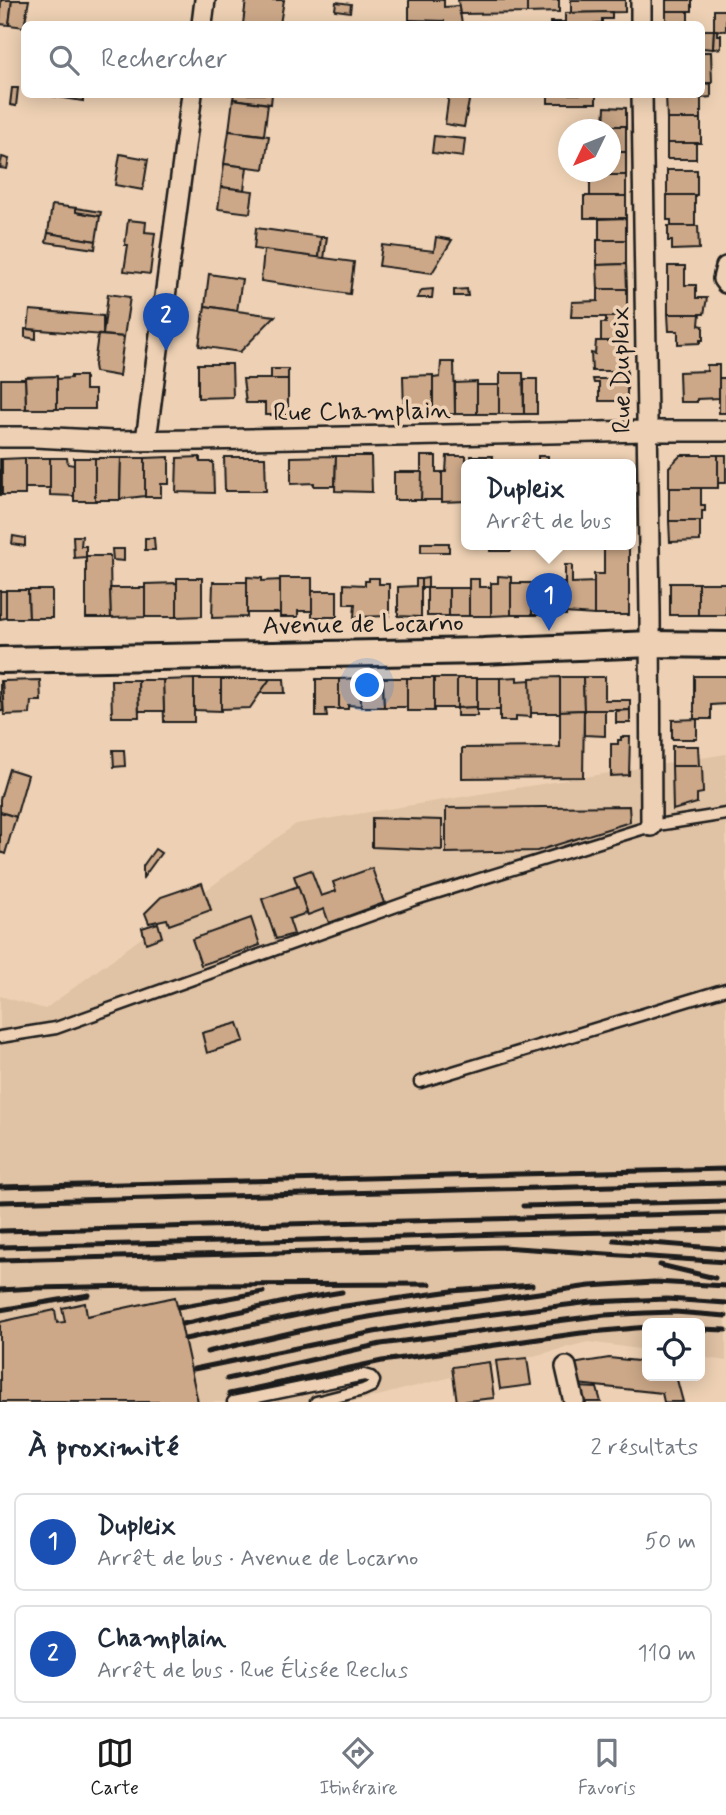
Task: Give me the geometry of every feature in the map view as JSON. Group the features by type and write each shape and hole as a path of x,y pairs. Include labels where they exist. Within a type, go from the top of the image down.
{"street":[{"path":"202,21 205,0"},
{"path":"641,0 641,21"},
{"path":"146,440 191,98"},
{"name":"Rue Dupleix","path":"642,98 651,644 651,826"},
{"path":"726,267 723,279 726,283"},
{"name":"Rue Champlain","path":"0,437 146,440 647,430 726,431"},
{"name":"Avenue de Locarno","path":"0,660 469,651 651,644 726,645"},
{"path":"566,1367 574,1402"}],"lane":[{"path":"0,1037 56,1028 416,899 651,826 726,814"},
{"path":"420,1082 726,989"},
{"path":"233,1402 364,1375 374,1381 372,1386 363,1390 316,1402"}],"shaded area":[{"path":"726,754 726,1361 705,1358 705,1318 642,1318 642,1349 588,1342 354,1402 0,1402 0,996 45,1009 296,824"}],"building":[{"path":"1,0 12,0 9,25 0,24"},
{"path":"12,0 29,0 25,21 21,21 21,27 9,25"},
{"path":"246,0 284,0 280,21 243,21"},
{"path":"409,0 444,0 444,7 459,6 462,21 444,21 409,21"},
{"path":"458,0 527,0 527,13 460,14"},
{"path":"527,0 559,0 559,12 527,13"},
{"path":"571,0 625,0 625,12 571,13"},
{"path":"666,0 692,0 692,11 666,11"},
{"path":"336,2 351,4 350,12 335,10"},
{"path":"714,10 726,10 726,31 714,30"},
{"path":"666,11 688,11 688,21 666,21"},
{"path":"612,12 612,19 565,21 565,13"},
{"path":"705,30 714,30 713,49 705,48"},
{"path":"714,30 717,30 717,35 721,35 721,48 713,49"},
{"path":"705,52 711,52 712,83 705,83"},
{"path":"705,83 711,84 711,97 705,98"},
{"path":"12,88 18,88 16,106 10,105"},
{"path":"233,98 272,98 271,104"},
{"path":"448,98 470,98 464,127 445,124"},
{"path":"548,98 596,98 596,103 548,103"},
{"path":"666,98 701,98 701,119 667,119"},
{"path":"233,99 268,104 264,135 229,131"},
{"path":"605,107 626,108 626,126 621,126 621,119 604,119"},
{"path":"667,119 701,119 701,143 667,143"},
{"path":"621,126 626,126 626,152 621,152"},
{"path":"229,131 269,136 264,169 224,164"},
{"path":"434,136 465,139 463,157 432,153"},
{"path":"667,143 696,143 696,159 667,159"},
{"path":"621,152 626,152 626,175 621,175"},
{"path":"120,154 148,159 143,190 115,185"},
{"path":"2,157 9,159 7,169 0,168"},
{"path":"224,164 247,167 244,190 221,187"},
{"path":"667,170 697,170 697,195 667,195"},
{"path":"621,175 626,175 626,196 590,196 590,182 621,182"},
{"path":"221,187 253,191 250,213 218,209"},
{"path":"667,195 695,195 695,226 671,226 671,220 667,220"},
{"path":"584,196 626,196 626,218 584,218"},
{"path":"52,205 76,208 76,212 100,216 96,241 48,233"},
{"path":"76,208 101,212 100,216 76,212"},
{"path":"626,218 626,240 599,240 599,219"},
{"path":"128,220 146,222 145,232 155,233 150,274 124,271"},
{"path":"668,226 698,226 699,249 672,250 672,241 668,241"},
{"path":"256,228 321,237 319,258 254,249"},
{"path":"48,233 96,241 95,249 46,242"},
{"path":"321,237 327,237 324,259 319,258"},
{"path":"436,237 452,240 432,273 379,266 382,245 434,251"},
{"path":"597,240 626,240 626,264 597,265"},
{"path":"264,250 354,262 350,294 261,281"},
{"path":"626,264 627,289 598,289 597,265"},
{"path":"668,266 685,266 685,285 696,285 696,298 707,298 704,314 668,314"},
{"path":"209,274 242,279 237,311 205,306"},
{"path":"433,289 432,298 417,298 422,290"},
{"path":"467,289 468,296 454,296 454,290"},
{"path":"598,289 627,289 627,317 571,317 572,302 598,301"},
{"path":"108,294 130,297 124,337 103,335"},
{"path":"205,306 275,316 240,352 199,346"},
{"path":"30,310 103,316 103,335 28,329"},
{"path":"668,314 700,314 699,325 703,326 703,340 700,340 700,343 678,344 678,331 669,331"},
{"path":"606,317 627,317 627,341 601,341 601,323 606,323"},
{"path":"25,329 36,330 36,339 25,337"},
{"path":"98,335 124,337 119,376 95,372"},
{"path":"596,341 627,341 627,379 611,379 611,371 592,371 591,353 595,354"},
{"path":"441,362 454,362 455,414 433,415 433,378 440,377"},
{"path":"198,364 232,364 233,397 198,398"},
{"path":"707,365 719,365 719,398 680,402 679,372 707,371"},
{"path":"271,369 288,369 288,379 271,379"},
{"path":"500,373 523,373 524,414 499,414"},
{"path":"433,375 433,415 404,414 403,376"},
{"path":"57,376 57,409 26,409 25,377"},
{"path":"85,376 85,390 95,390 95,409 57,409 57,379"},
{"path":"719,378 726,378 726,413 719,413"},
{"path":"1,379 25,379 26,409 1,409"},
{"path":"243,379 288,379 288,415 265,415 265,403 246,403"},
{"path":"524,379 537,379 537,414 524,414"},
{"path":"593,379 627,379 627,401 599,401 599,383 594,383"},
{"path":"477,382 477,414 455,414 455,383"},
{"path":"477,385 499,385 499,414 477,414"},
{"path":"681,455 718,455 718,488 669,488 669,467"},
{"path":"718,455 726,455 726,483 718,483"},
{"path":"336,456 335,486 291,484 291,457"},
{"path":"336,456 371,456 372,492 335,491"},
{"path":"421,456 436,456 436,472 442,472 442,500 421,500"},
{"path":"447,456 466,456 466,459 461,459 461,501 442,502 442,472 446,472"},
{"path":"471,456 493,456 493,459 471,459"},
{"path":"169,457 169,484 161,484 161,497 145,497 145,458"},
{"path":"200,457 200,462 213,462 214,493 176,492 177,458"},
{"path":"224,457 265,457 266,491 225,491"},
{"path":"25,458 25,495 2,495 2,459"},
{"path":"25,458 50,458 50,488 25,488"},
{"path":"50,458 67,458 68,464 74,465 74,496 50,495"},
{"path":"74,458 95,458 96,501 74,501"},
{"path":"95,458 121,458 120,500 95,500"},
{"path":"121,458 145,458 145,496 120,499"},
{"path":"2,459 2,495 0,495"},
{"path":"394,472 422,472 421,500 394,500"},
{"path":"669,488 701,488 701,505 705,505 702,521 669,521"},
{"path":"669,521 700,521 700,541 670,542"},
{"path":"13,536 25,538 25,546 12,544"},
{"path":"73,536 82,536 81,546 86,546 86,557 74,558"},
{"path":"145,538 154,538 155,550 145,550"},
{"path":"421,543 449,543 449,552 421,552"},
{"path":"112,549 124,549 124,561 113,560"},
{"path":"604,550 629,550 629,615 594,615 594,574 604,574"},
{"path":"86,556 110,556 111,618 86,618"},
{"path":"565,565 572,565 572,583 594,582 594,615 565,613"},
{"path":"498,576 511,577 511,615 491,616 491,583 498,583"},
{"path":"247,577 262,578 262,581 280,580 280,613 247,613"},
{"path":"177,578 202,578 202,616 177,617"},
{"path":"280,578 312,578 312,611 298,611 298,617 280,617"},
{"path":"369,578 379,578 379,584 389,584 389,616 354,617 355,604 344,604 344,584 365,585"},
{"path":"428,578 428,588 421,588 421,579"},
{"path":"416,579 421,579 421,617 398,616 398,587 416,586"},
{"path":"469,579 479,579 479,587 491,587 491,616 469,616"},
{"path":"213,582 247,582 247,617 212,618"},
{"path":"177,583 177,617 145,617 145,584"},
{"path":"511,583 532,583 532,615 511,615"},
{"path":"532,583 565,583 566,615 532,615"},
{"path":"670,583 698,583 698,615 670,615"},
{"path":"698,583 726,583 726,615 698,615"},
{"path":"110,588 145,588 145,617 111,618"},
{"path":"427,588 449,588 449,616 427,616"},
{"path":"449,588 469,588 469,616 449,616"},
{"path":"6,590 28,590 29,618 6,618"},
{"path":"28,590 52,590 52,618 29,618"},
{"path":"0,591 6,591 6,618 0,619"},
{"path":"312,591 337,591 337,617 312,617"},
{"path":"694,676 726,676 726,704 711,705 711,719 694,719"},
{"path":"517,677 517,681 531,680 531,717 516,716 516,721 500,721 500,678"},
{"path":"560,677 583,677 584,710 560,711"},
{"path":"560,677 560,713 531,713 530,678"},
{"path":"583,677 605,677 605,700 630,700 630,710 584,710"},
{"path":"360,678 383,678 384,707 361,707"},
{"path":"360,678 361,706 348,705 348,709 339,709 339,679"},
{"path":"383,678 407,678 407,707 384,707"},
{"path":"407,678 434,678 434,711 407,711"},
{"path":"434,678 457,678 457,708 434,708"},
{"path":"457,678 477,678 477,707 457,708"},
{"path":"477,678 500,678 500,710 477,710"},
{"path":"194,679 194,722 164,722 163,680"},
{"path":"194,679 221,679 221,711 194,710"},
{"path":"221,679 270,679 250,708 221,709"},
{"path":"270,679 284,679 285,693 260,693"},
{"path":"316,679 339,679 339,709 326,709 327,717 316,717"},
{"path":"40,680 41,701 31,701 30,714 4,715 2,681"},
{"path":"111,680 138,680 139,717 112,717"},
{"path":"138,680 163,680 164,711 139,711"},
{"path":"2,681 3,711 0,711"},
{"path":"477,707 477,716 457,716 457,708"},
{"path":"584,710 583,777 462,778 462,748 560,747 560,711"},
{"path":"584,710 605,710 605,736 584,735"},
{"path":"630,710 630,723 616,723 616,711"},
{"path":"697,719 697,739 672,739 672,720"},
{"path":"621,737 630,737 629,775 611,776 611,744 618,744"},
{"path":"672,746 698,746 699,766 672,766"},
{"path":"113,750 124,750 125,766 114,767"},
{"path":"672,766 702,766 703,793 697,794 697,803 673,810"},
{"path":"9,769 28,775 16,817 0,812 0,799"},
{"path":"629,806 630,822 537,851 446,853 446,808"},
{"path":"0,812 16,817 5,854 0,852"},
{"path":"372,818 442,820 442,850 372,847"},
{"path":"155,849 161,853 143,878 143,866"},
{"path":"372,868 384,903 329,923 324,909 308,915 294,876 311,870 321,896 336,891 333,882"},
{"path":"202,883 211,910 169,925 167,919 149,923 145,913 161,897"},
{"path":"298,886 307,913 289,919 294,934 276,939 262,899"},
{"path":"251,918 260,945 201,965 192,939"},
{"path":"158,923 162,937 146,943 142,928"},
{"path":"238,1023 244,1041 207,1053 202,1033"},
{"path":"175,1297 198,1402 0,1402 0,1322 55,1310 57,1323 65,1322 62,1308 85,1303 87,1316"},
{"path":"527,1358 531,1385 500,1389 496,1361"},
{"path":"609,1358 642,1361 642,1381 677,1381 683,1402 664,1402 662,1393 577,1384 572,1364"},
{"path":"489,1362 494,1398 457,1402 452,1367"},
{"path":"577,1387 597,1388 601,1402 581,1402"}],"railway":[{"path":"0,1187 726,1169"},
{"path":"0,1202 726,1183"},
{"path":"523,1206 726,1201"},
{"path":"0,1231 726,1213"},
{"path":"0,1247 726,1230"},
{"path":"614,1240 726,1249"},
{"path":"0,1260 502,1247 726,1262"},
{"path":"660,1265 715,1278"},
{"path":"207,1352 386,1314 590,1286 654,1282 726,1286"},
{"path":"0,1290 190,1285 430,1284"},
{"path":"185,1339 331,1308 452,1291 532,1285"},
{"path":"178,1307 263,1292"},
{"path":"182,1324 342,1292"},
{"path":"0,1310 89,1295"},
{"path":"194,1369 445,1320 591,1302 667,1299 726,1303"},
{"path":"227,1379 381,1344 541,1323 645,1313 675,1312 726,1316"},
{"path":"229,1394 382,1361 581,1333 642,1327"},
{"path":"705,1329 726,1330"}],"place":[{"name":"Champlain","path":"166,351"},
{"name":"Dupleix","path":"549,631"}]}
